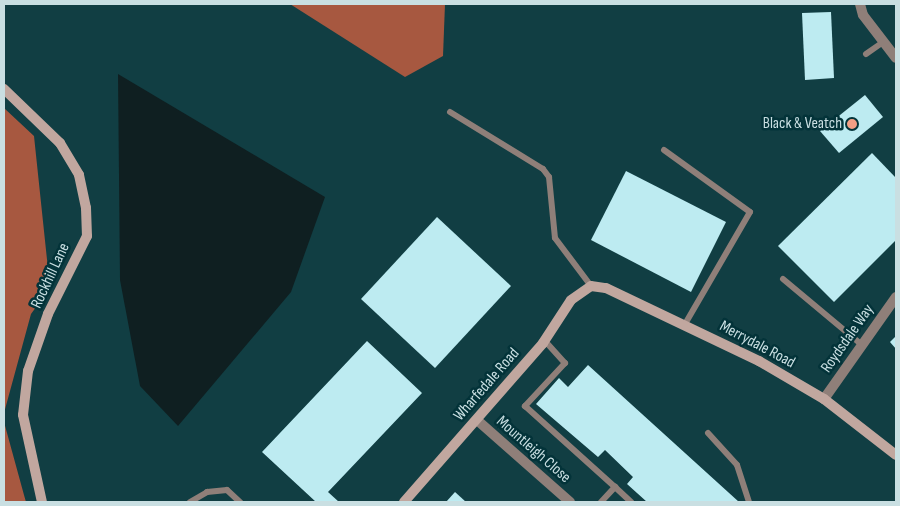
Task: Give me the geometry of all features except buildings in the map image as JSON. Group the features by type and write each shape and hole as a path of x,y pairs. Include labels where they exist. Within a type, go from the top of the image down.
{"street":[{"path":"860,4 882,44 896,58"},
{"name":"Rockhill Lane","path":"4,89 60,143 79,175 86,208 86,236 48,314 28,371 23,415 42,502"},
{"name":"Merrydale Road","path":"591,286 685,324 824,399 896,455"},
{"name":"Wharfedale Road","path":"404,502 545,341 571,300 591,286"},
{"name":"Roydsdale Way","path":"824,399 896,297"},
{"name":"Mountleigh Close","path":"477,420 570,502"}],"lane":[{"path":"866,54 882,44"},
{"path":"450,112 543,169 549,177 555,238 591,286"},
{"path":"664,150 750,212 685,324"},
{"path":"782,279 862,345"},
{"path":"545,341 565,363 526,406 631,502"},
{"path":"708,434 737,465 749,502"},
{"path":"601,502 615,488"},
{"path":"190,502 201,494 227,490 240,502"}],"shaded area":[{"path":"290,4 445,4 443,56 405,77"},
{"path":"118,74 325,197 291,292 178,426 140,386 120,280"},
{"path":"4,108 34,136 50,288 31,314 4,413"},
{"path":"4,422 24,495 26,502 4,502"}],"place":[{"name":"Black & Veatch","path":"852,124"}]}
